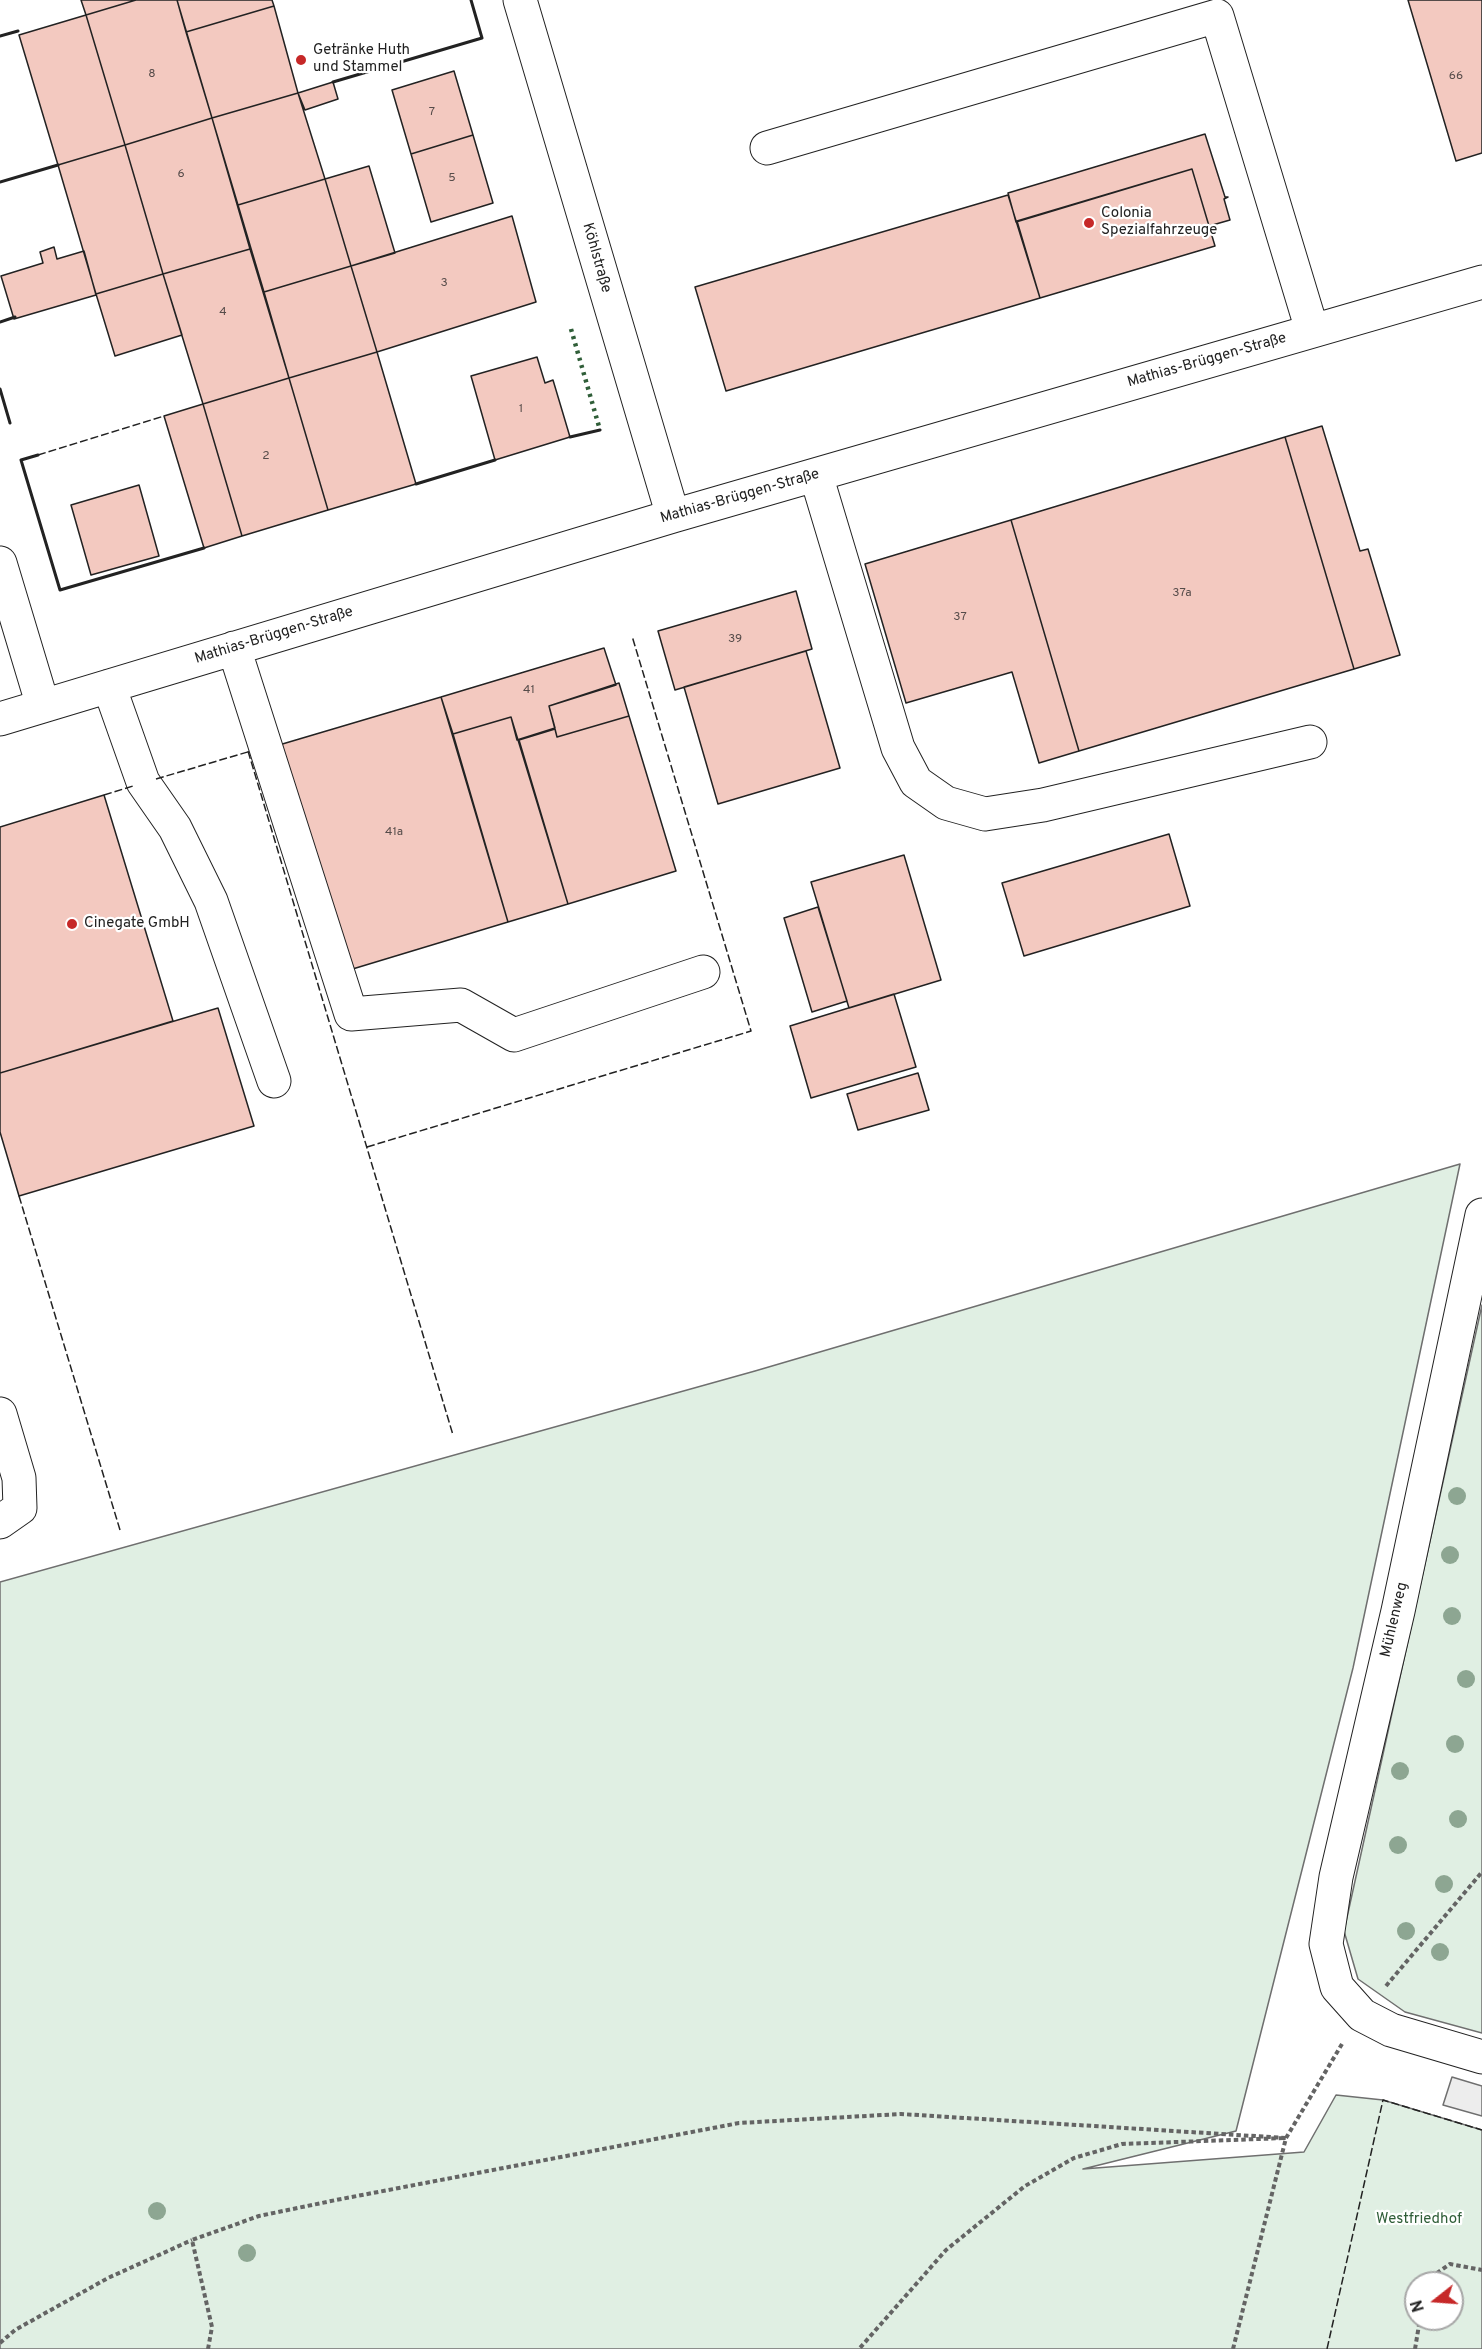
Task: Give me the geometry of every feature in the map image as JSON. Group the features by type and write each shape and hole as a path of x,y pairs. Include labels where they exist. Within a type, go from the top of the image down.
{"street":[{"name":"Köhlstraße","path":"520,0 673,516"},
{"path":"767,148 1217,16 1312,330"},
{"name":"Mathias-Brüggen-Straße","path":"0,719 673,516 1482,282"},
{"path":"816,475 898,748 916,782 946,803 985,814 1043,806 1310,742"},
{"path":"0,563 43,706"},
{"path":"234,648 351,1014 461,1005 514,1035 703,972"},
{"path":"109,686 143,782 175,828 211,901 274,1081"},
{"name":"Mühlenweg","path":"1482,1215 1398,1611 1333,1899 1326,1944 1337,1988 1362,2015 1391,2030 1482,2057"},
{"path":"0,1414 20,1488 20,1508 0,1522"}],"path":[{"path":"1233,2349 1286,2138 1362,2015 1482,1872"},
{"path":"0,2343 15,2331 108,2278 192,2240 270,2214 739,2123 901,2114 1286,2138"},
{"path":"859,2349 946,2250 1025,2186 1074,2158 1122,2144 1286,2138"},
{"path":"192,2240 212,2327 208,2349"},
{"path":"1440,2271 1450,2264 1482,2270"},
{"path":"1415,2349 1418,2331"}],"green space":[{"name":"Westfriedhof","path":"1460,1164 1353,1668 1236,2131 1083,2169 1304,2152 1336,2095 1383,2100 1482,2130 1482,2349 0,2349 0,1582 755,1371"},
{"path":"1482,1305 1482,2033 1405,2012 1358,1979 1344,1931"}],"shaded area":[{"path":"1452,2077 1482,2086 1482,2116 1443,2105"}],"building":[{"path":"81,0 136,0 86,15"},
{"path":"136,0 177,0 212,118 125,145 86,15"},
{"path":"177,0 272,0 274,6 186,32"},
{"path":"1408,0 1482,0 1482,153 1456,161"},
{"path":"274,6 298,93 212,118 186,32"},
{"path":"86,15 125,145 58,165 19,35"},
{"path":"454,71 473,135 411,154 392,90"},
{"path":"333,82 338,99 305,110 298,93"},
{"path":"298,93 325,179 238,205 212,118"},
{"path":"212,118 250,249 163,274 125,145"},
{"path":"1205,134 1225,197 1228,197 1224,199 1230,220 1209,226 1192,169 1016,222 1008,193"},
{"path":"473,135 493,203 431,222 411,154"},
{"path":"125,145 163,274 96,294 58,165"},
{"path":"369,166 395,253 351,266 325,179"},
{"path":"1192,169 1215,246 1040,298 1017,221"},
{"path":"325,179 351,266 264,292 238,205"},
{"path":"1008,195 1040,298 726,391 695,287"},
{"path":"512,216 536,302 377,352 351,266"},
{"path":"54,247 57,259 84,251 96,295 14,319 1,276 43,263 40,252"},
{"path":"250,249 289,378 203,404 163,274"},
{"path":"351,266 377,352 289,378 264,292"},
{"path":"163,274 182,335 115,356 96,294"},
{"path":"377,352 416,484 328,510 289,378"},
{"path":"537,357 545,383 553,380 570,437 495,460 471,376"},
{"path":"289,378 328,510 242,536 203,404"},
{"path":"203,404 242,536 204,548 164,416"},
{"path":"1322,426 1360,551 1368,549 1400,655 1354,669 1285,437"},
{"path":"1285,437 1354,669 1079,751 1011,520"},
{"path":"139,485 159,556 91,575 71,505"},
{"path":"1011,520 1079,751 1039,763 1012,672 906,703 865,564"},
{"path":"796,591 812,649 675,690 658,631"},
{"path":"604,648 616,685 549,706 555,728 517,740 511,717 453,734 441,697"},
{"path":"806,651 840,768 718,804 684,687"},
{"path":"619,683 629,716 557,737 549,706"},
{"path":"441,697 508,922 346,971 279,745"},
{"path":"629,716 676,871 568,904 519,740 555,729 557,737"},
{"path":"511,717 568,904 508,922 453,734"},
{"name":"Cinegate GmbH","path":"104,795 173,1021 0,1073 0,827"},
{"path":"1169,834 1190,906 1024,956 1002,883"},
{"path":"904,855 941,980 849,1008 811,882"},
{"path":"818,907 847,1001 812,1012 784,918"},
{"path":"894,994 916,1067 811,1098 790,1026"},
{"path":"218,1008 254,1126 19,1196 0,1132 0,1073"},
{"path":"918,1073 929,1110 858,1130 847,1094"}],"hedge":[{"path":"571,329 600,430"}],"fence":[{"path":"38,455 164,416"},
{"path":"367,1147 751,1031 632,636"},
{"path":"248,751 453,1435"},
{"path":"156,779 251,751"},
{"path":"104,795 133,786"},
{"path":"19,1196 120,1530"},
{"path":"1327,2349 1383,2100 1482,2130"}],"wall":[{"path":"333,82 482,38 471,0"},
{"path":"0,36 18,31"},
{"path":"0,182 58,165"},
{"path":"0,322 15,317"},
{"path":"0,389 10,423"},
{"path":"570,437 600,430"},
{"path":"38,455 21,460 60,590 204,548"},
{"path":"416,484 495,460"}],"place":[{"name":"Getränke Huth und Stammel","path":"301,60"},
{"name":"Colonia Spezialfahrzeuge","path":"1089,223"},
{"name":"Cinegate GmbH","path":"72,924"}]}
